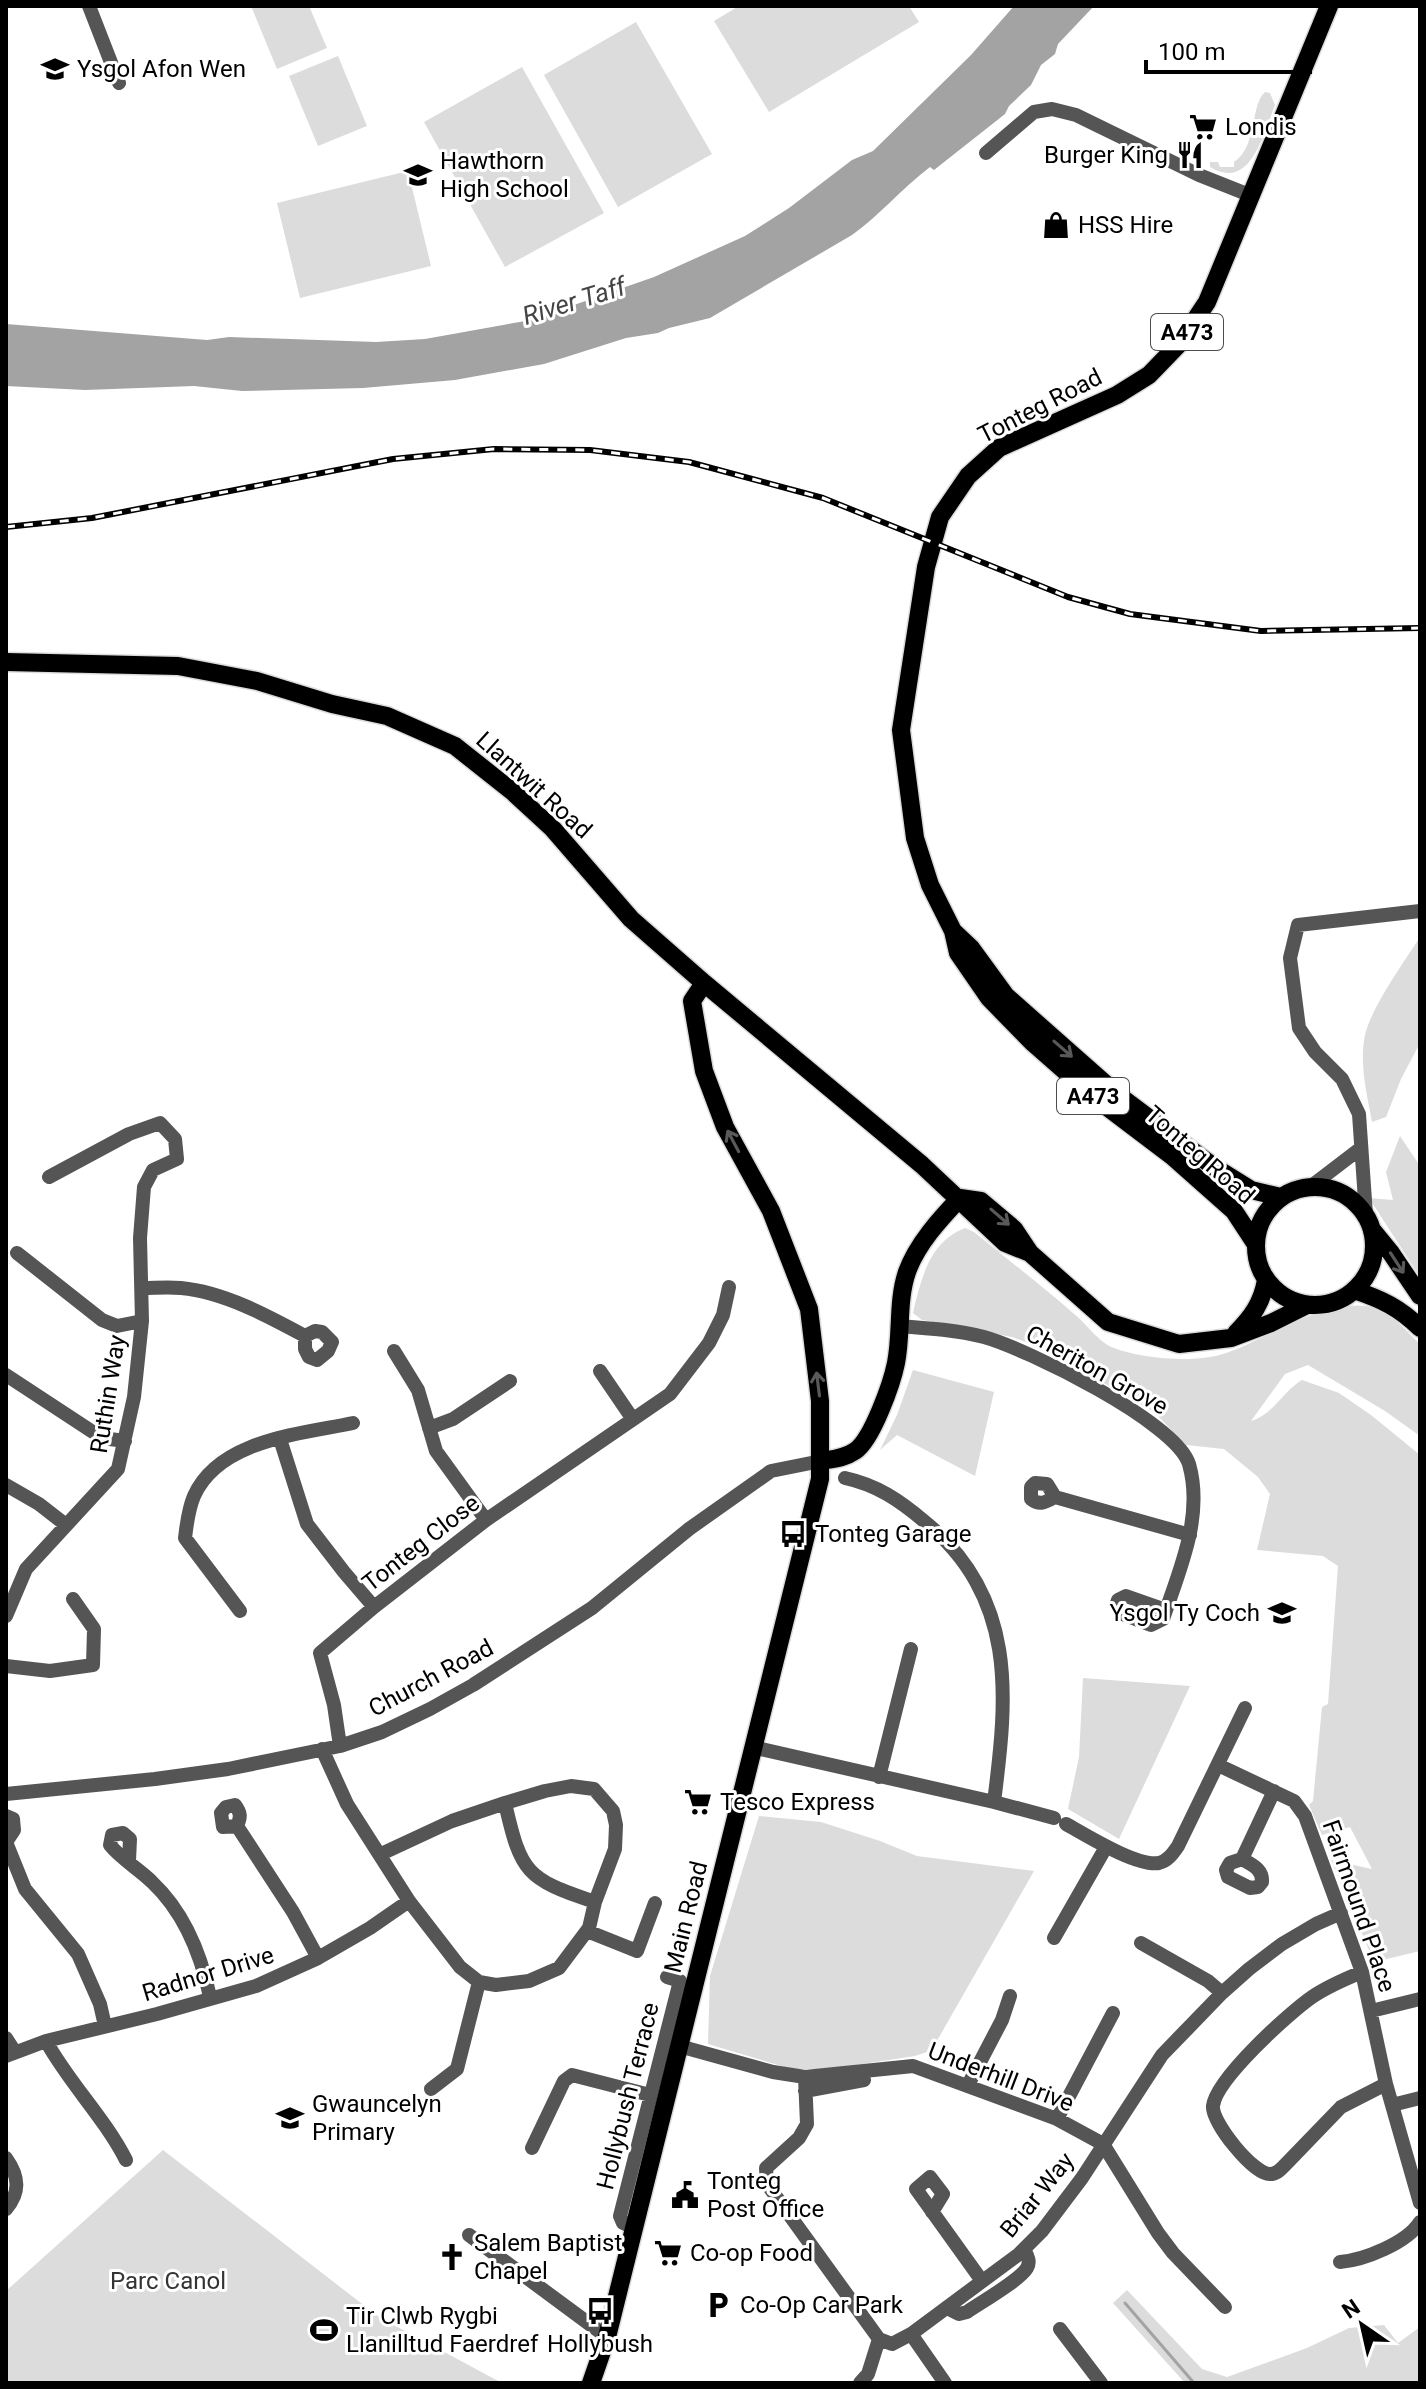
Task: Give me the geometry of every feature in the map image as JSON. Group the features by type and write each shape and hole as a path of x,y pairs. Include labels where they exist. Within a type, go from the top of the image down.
{"main road":[{"name":"Tonteg Road","path":"1255,1243 1234,1211 1032,1042 1000,1009 958,953 953,931 930,885 915,838 901,730 926,567 940,517 968,476 999,448 1117,395 1149,375 1179,344 1207,302 1329,6"},
{"name":"Llantwit Road","path":"6,662 178,666 257,681 332,704 387,716 455,746 553,829 631,919 960,1198 981,1201 1014,1229 1030,1253 1108,1322 1179,1344 1231,1338"},
{"name":"Tonteg Road","path":"953,931 971,948 1006,996 1118,1095 1214,1167 1251,1190 1281,1197"},
{"name":"Main Road","path":"591,2383 607,2337 820,1479 820,1401 809,1309 771,1211 725,1127 704,1071 692,1001 704,983"},
{"path":"1369,1223 1372,1263 1365,1278 1354,1290 1332,1303 1307,1305 1291,1301 1266,1280 1256,1256 1255,1243 1259,1225 1268,1209 1281,1197 1310,1187 1325,1188 1340,1192 1355,1202 1420,1296"},
{"path":"821,1461 845,1456 859,1449 871,1430 896,1364 903,1283 908,1268 931,1232 960,1198"},
{"path":"1231,1338 1252,1316 1264,1295 1266,1280"},
{"path":"1354,1290 1381,1299 1404,1312 1420,1328"},
{"path":"1231,1338 1307,1305"}],"street":[{"path":"89,6 119,83"},
{"path":"986,153 1034,112 1052,109 1076,115 1199,175 1252,196"},
{"path":"1369,1223 1359,1114 1342,1079 1315,1052 1299,1028 1290,958 1298,925 1420,911"},
{"name":"Ruthin Way","path":"6,1616 9,1599 26,1569 118,1469 134,1397 142,1321 140,1238 144,1187 153,1170 177,1159 175,1139 160,1123 129,1134 49,1177"},
{"path":"1310,1187 1361,1148"},
{"path":"17,1253 102,1320 117,1326 142,1321"},
{"name":"Tonteg Close","path":"340,1746 334,1705 320,1653 486,1520 670,1394 709,1343 723,1315 729,1287"},
{"path":"142,1288 181,1288 205,1293 279,1322 305,1336"},
{"name":"Cheriton Grove","path":"899,1326 970,1333 1016,1348 1140,1413 1172,1440 1188,1463 1193,1499 1190,1535 1166,1610"},
{"path":"394,1351 418,1390 436,1451 486,1520"},
{"path":"600,1371 632,1418"},
{"path":"6,1375 102,1438 125,1441"},
{"path":"429,1428 453,1419 510,1381"},
{"path":"240,1611 185,1538 188,1512 195,1492 224,1461 242,1451 353,1423"},
{"path":"280,1439 307,1524 374,1607"},
{"name":"Church Road","path":"6,1794 228,1769 340,1746 382,1732 473,1685 592,1608 689,1529 771,1471 821,1461"},
{"path":"845,1478 881,1489 933,1527 956,1551 979,1585 992,1612 1003,1682 1003,1718 994,1802"},
{"path":"6,1485 39,1504 66,1525"},
{"path":"1055,1497 1190,1535"},
{"path":"6,1666 50,1671 93,1665 94,1629 73,1599"},
{"path":"879,1777 911,1649"},
{"path":"752,1747 994,1802 1060,1821 1106,1847 1157,1863 1165,1860 1178,1846 1245,1708"},
{"path":"322,1749 347,1804 409,1901 460,1967 479,1982 496,1985 529,1981 559,1968 587,1931 615,1849 616,1825 613,1811 594,1789 571,1786 545,1791 452,1821 381,1854"},
{"name":"Fairmound Place","path":"1218,1765 1294,1801 1301,1808 1362,1972 1386,2084 1420,2203"},
{"path":"1242,1859 1274,1791"},
{"path":"505,1803 515,1848 531,1874 552,1886 595,1902"},
{"path":"6,1816 13,1819 14,1830 6,1842 25,1889 78,1954 100,2004 105,2026"},
{"path":"237,1826 293,1912 318,1958"},
{"path":"1054,1938 1106,1847"},
{"path":"129,1861 162,1891 193,1938 210,1997"},
{"name":"Radnor Drive","path":"10,2054 46,2041 256,1986 318,1958 409,1901"},
{"path":"587,1931 637,1951 655,1903"},
{"name":"Briar Way","path":"879,2339 892,2344 911,2334 1024,2249 1042,2231 1082,2178 1162,2055 1249,1969 1282,1944 1341,1913"},
{"path":"1141,1943 1208,1981 1222,1993"},
{"path":"1362,1972 1334,1984 1293,2011 1226,2080 1217,2093 1212,2112 1217,2123 1254,2168 1269,2175 1277,2173 1341,2107 1386,2084"},
{"name":"Hollybush Terrace","path":"634,2228 623,2223 620,2216 680,1981 667,1977"},
{"path":"431,2089 457,2069 479,1982"},
{"path":"968,2085 1002,2020 1010,1996"},
{"path":"1371,2011 1420,1999"},
{"path":"1057,2119 1113,2013"},
{"path":"6,2038 10,2054"},
{"path":"46,2041 62,2069 111,2130 126,2160"},
{"name":"Underhill Drive","path":"679,2046 805,2084 913,2066 1057,2119 1103,2144 1165,2243 1225,2307"},
{"path":"532,2148 564,2081 572,2075 650,2095"},
{"path":"805,2084 807,2124 799,2138 766,2168 767,2184 879,2339 868,2374 860,2383"},
{"path":"1392,2105 1420,2098"},
{"path":"6,2158 18,2186 16,2197 6,2209"},
{"path":"932,2212 982,2281"},
{"path":"1340,2262 1368,2258 1408,2234 1420,2222"},
{"path":"469,2235 607,2337"},
{"path":"947,2308 959,2314 967,2312 1019,2276 1028,2267 1029,2259 1024,2249"},
{"path":"1060,2329 1101,2383"},
{"path":"911,2334 945,2383"}],"green space":[{"path":"251,6 309,6 327,48 277,69"},
{"path":"739,6 909,6 919,22 769,112 714,21"},
{"path":"636,22 712,154 618,207 544,75"},
{"path":"338,56 367,126 318,146 289,76"},
{"path":"522,67 604,213 505,267 424,122"},
{"path":"1265,92 1270,93 1275,105 1254,156 1236,172 1224,173 1210,167 1210,162 1218,162 1220,167 1234,167 1234,162 1247,146 1257,106"},
{"path":"408,171 431,266 300,298 277,203"},
{"path":"1420,937 1420,1043 1386,1117 1372,1122 1363,1068 1365,1035 1381,999"},
{"path":"1400,1136 1420,1166 1420,1277 1369,1198 1393,1200 1386,1172"},
{"path":"965,1228 1049,1292 1103,1342 1126,1352 1168,1358 1211,1357 1240,1348 1320,1312 1360,1306 1384,1312 1420,1344 1420,1436 1308,1365 1285,1374 1251,1421 1266,1414 1302,1380 1339,1393 1420,1455 1420,1951 1374,1962 1331,1860 1372,1869 1350,1827 1322,1835 1309,1805 1313,1801 1322,1707 1328,1704 1338,1566 1323,1556 1257,1550 1270,1494 1258,1477 1224,1449 1186,1445 1154,1412 1045,1349 1012,1337 922,1320 913,1313 928,1263 943,1242"},
{"path":"913,1370 994,1392 975,1476 897,1435 880,1450"},
{"path":"1083,1678 1190,1686 1119,1839 1068,1809 1079,1757"},
{"path":"759,1816 821,1822 917,1856 1034,1871 938,2039 927,2052 830,2069 791,2069 708,2044 710,1976"},
{"name":"Parc Canol","path":"163,2150 379,2317 502,2383 6,2383 6,2291"},
{"path":"1127,2290 1202,2369 1227,2377 1307,2348 1349,2328 1384,2325 1398,2343 1420,2327 1420,2383 1185,2383 1113,2303"}],"shaded area":[{"path":"1014,6 1094,6 1058,44 1055,54 1041,65 1031,85 1005,114 934,170 930,167 852,235 710,318 658,333 626,338 544,364 455,380 363,388 242,391 194,386 85,390 6,386 6,324 207,340 229,337 376,342 425,339 531,320 654,277 745,236 789,208 852,160 873,151 971,55"}],"waterway":[{"path":"1125,2303 1194,2383"}],"railway":[{"path":"6,527 92,518 393,459 494,449 590,450 689,462 823,498 1068,597 1130,614 1261,631 1420,628"}],"place":[{"name":"Ysgol Afon Wen","path":"55,69"},
{"name":"Londis","path":"1203,127"},
{"name":"Burger King","path":"1190,155"},
{"name":"Hawthorn High School","path":"418,175"},
{"name":"HSS Hire","path":"1056,225"},
{"name":"Tonteg Garage","path":"793,1534"},
{"name":"Ysgol Ty Coch","path":"1282,1613"},
{"name":"Tesco Express","path":"698,1802"},
{"name":"Gwauncelyn Primary","path":"290,2118"},
{"name":"Tonteg Post Office","path":"685,2195"},
{"name":"Co-op Food","path":"668,2253"},
{"name":"Salem Baptist Chapel","path":"452,2257"},
{"name":"Co-Op Car Park","path":"718,2305"},
{"name":"Hollybush","path":"600,2311"},
{"name":"Tir Clwb Rygbi Llanilltud Faerdref","path":"324,2330"}],"water label":[{"name":"River Taff","path":"574,301"}]}
